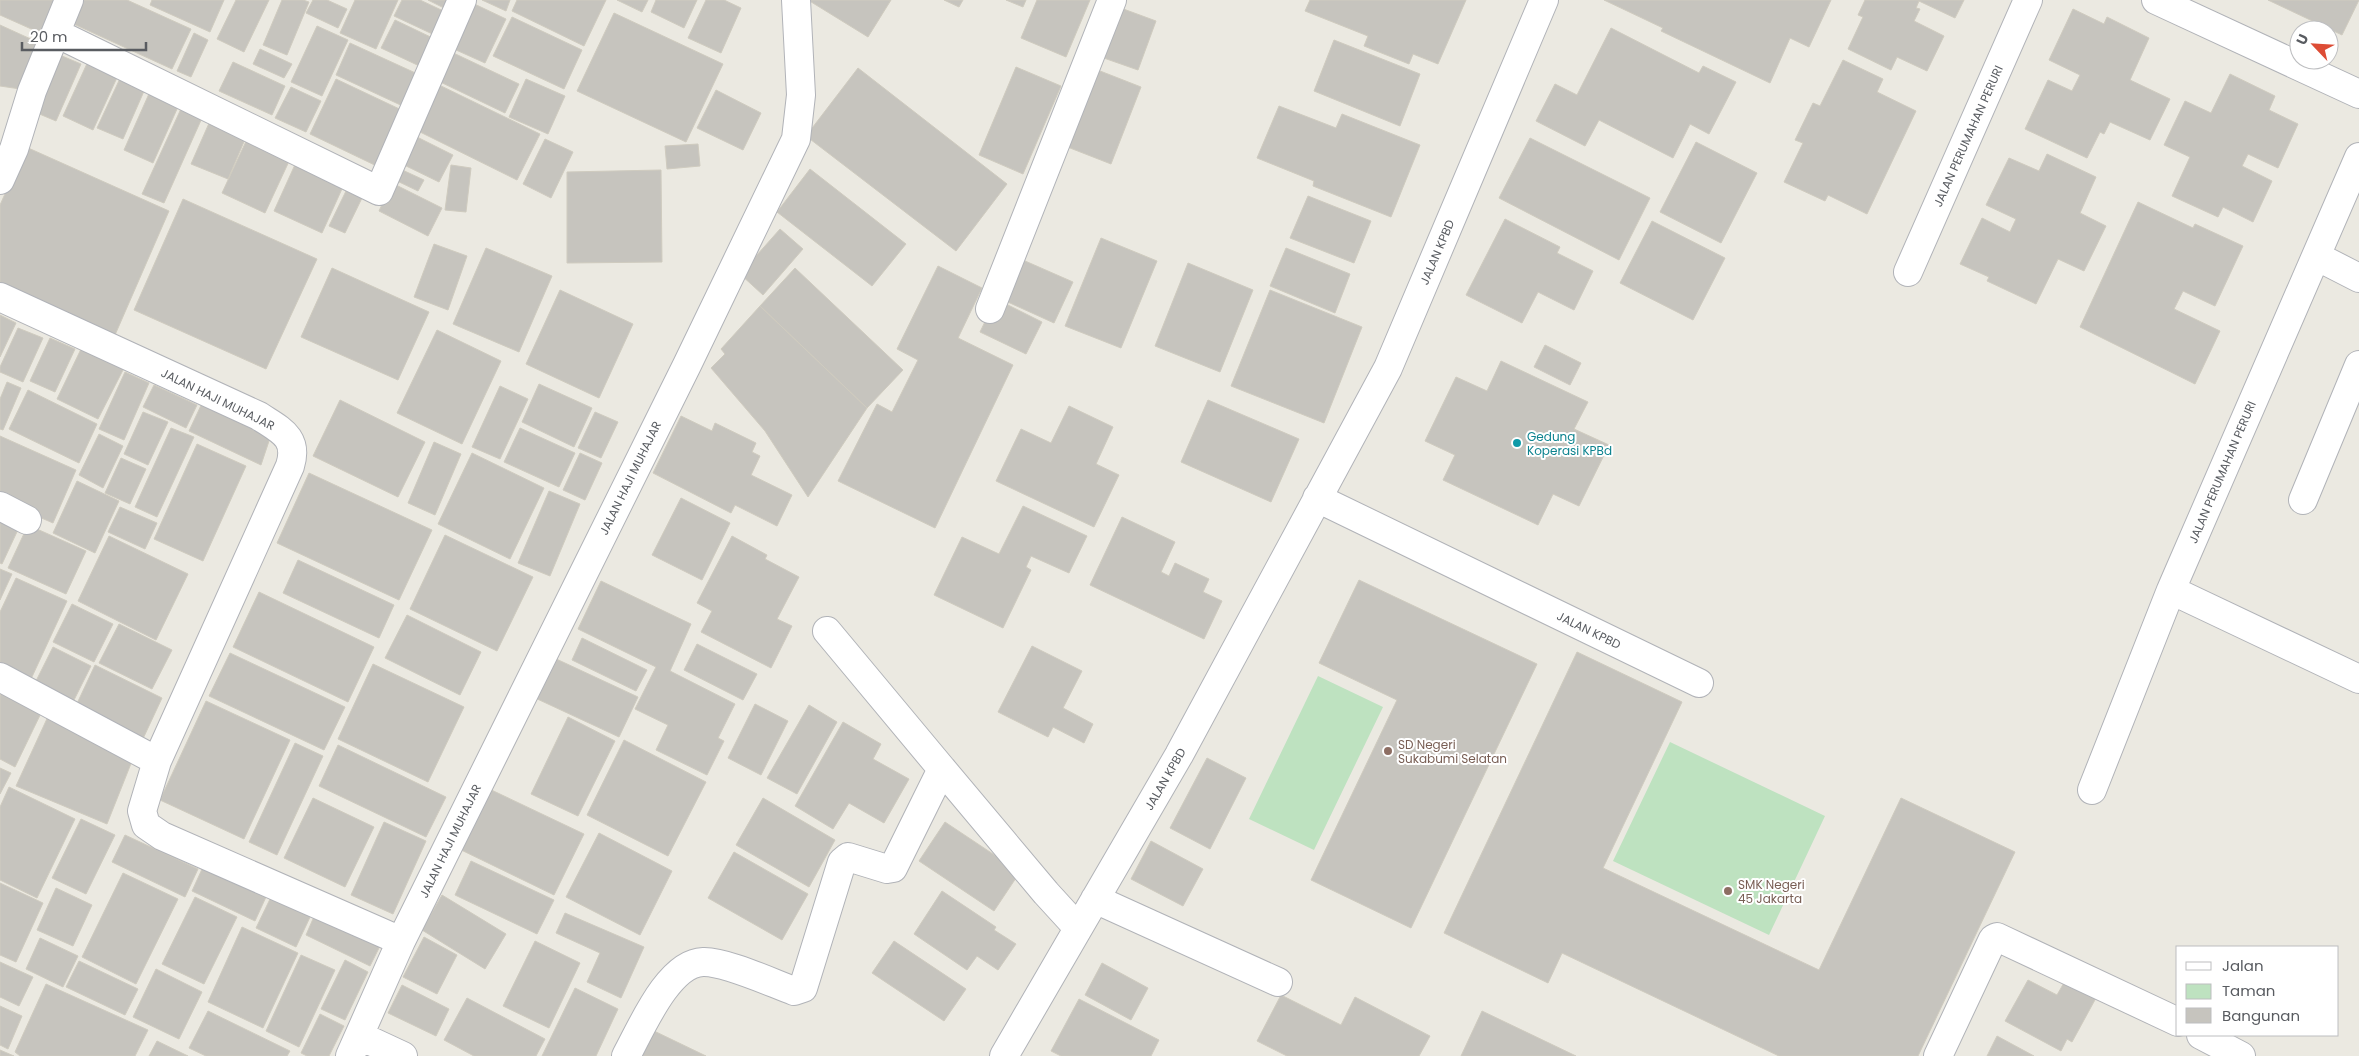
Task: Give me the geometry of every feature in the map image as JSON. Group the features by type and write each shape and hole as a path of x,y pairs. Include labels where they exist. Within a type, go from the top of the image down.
{"street":[{"path":"0,180 14,148 32,91 69,0"},
{"path":"56,33 379,191 462,0"},
{"name":"JALAN HAJI MUHAJAR","path":"355,1046 401,941 687,365 796,139 801,95 796,0"},
{"path":"990,309 1112,0"},
{"name":"JALAN KPBD","path":"1004,1056 1146,812 1388,368 1544,0"},
{"name":"JALAN PERUMAHAN PERURI","path":"1908,272 2028,0"},
{"path":"2156,0 2359,94"},
{"name":"JALAN PERUMAHAN PERURI","path":"2092,790 2171,590 2359,158"},
{"path":"2316,256 2359,278"},
{"name":"JALAN HAJI MUHAJAR","path":"0,297 259,416 279,429 293,446 290,466 157,761 142,810 146,825 162,836 401,941"},
{"path":"2303,500 2359,365"},
{"name":"JALAN KPBD","path":"1317,498 1699,683"},
{"path":"0,506 27,520"},
{"path":"2171,590 2359,679"},
{"path":"827,630 1046,893 1078,928"},
{"path":"0,677 157,761"},
{"path":"626,1056 663,990 681,970 703,962 726,966 794,991 803,988 842,862 848,857 887,869 893,868 942,769"},
{"path":"1097,896 1278,982"},
{"path":"1938,1056 1993,939 1997,937 2176,1021"},
{"path":"2203,1036 2241,1056"},
{"path":"355,1046 404,1056"}],"green space":[{"path":"1318,676 1383,707 1314,850 1249,819"},
{"path":"1670,742 1825,816 1769,935 1613,861"}],"building":[{"path":"0,0 63,0 47,36 0,15"},
{"path":"74,0 127,0 191,29 172,69 65,20"},
{"path":"152,0 224,0 210,32 150,5"},
{"path":"236,0 269,0 244,52 217,39"},
{"path":"282,0 303,0 309,2 287,55 263,45"},
{"path":"313,0 327,0 347,9 338,28 306,13"},
{"path":"355,0 398,0 376,49 340,33"},
{"path":"402,0 420,0 452,15 441,38 394,16"},
{"path":"428,0 458,0 452,12"},
{"path":"466,0 506,19 485,63 445,45"},
{"path":"482,0 510,0 506,11"},
{"path":"517,0 606,0 584,46 512,11"},
{"path":"617,0 648,0 642,12"},
{"path":"656,0 697,0 684,28 651,12"},
{"path":"706,0 724,0 741,8 721,53 688,38"},
{"path":"808,0 891,0 868,37"},
{"path":"944,0 963,0 959,7"},
{"path":"1006,0 1026,0 1023,7"},
{"path":"1037,0 1090,0 1066,57 1021,38"},
{"path":"1310,0 1466,0 1438,64 1413,54 1409,64 1364,46 1368,36 1305,11"},
{"path":"1604,0 1831,0 1809,47 1790,38 1770,83 1661,31 1663,28"},
{"path":"1865,0 1964,0 1955,18 1919,1 1916,8 1920,9 1914,21 1944,36 1927,71 1897,57 1891,70 1848,49 1863,17 1858,15"},
{"path":"2268,0 2359,0 2342,35 2339,34 2339,20 2310,20"},
{"path":"1118,7 1156,21 1138,70 1101,57"},
{"path":"2073,9 2104,24 2107,17 2149,38 2130,80 2170,99 2150,140 2110,122 2104,134 2100,132 2087,158 2025,129 2048,80 2072,91 2080,75 2049,60"},
{"path":"614,13 723,64 686,142 577,91"},
{"path":"512,17 582,50 564,89 493,56"},
{"path":"395,20 441,42 428,70 381,48"},
{"path":"0,25 46,46 27,90 0,86"},
{"path":"317,26 348,40 322,96 291,82"},
{"path":"1611,28 1699,73 1703,66 1736,82 1709,134 1690,124 1673,158 1599,120 1585,146 1536,121 1555,84 1577,95"},
{"path":"194,33 208,40 191,77 177,71"},
{"path":"1334,40 1420,74 1400,126 1314,91"},
{"path":"350,43 422,76 407,108 336,75"},
{"path":"260,49 292,64 284,78 253,64"},
{"path":"445,49 519,84 505,113 432,78"},
{"path":"55,53 81,64 56,121 30,110"},
{"path":"90,57 120,71 93,130 63,116"},
{"path":"1843,60 1883,79 1877,92 1916,111 1867,214 1828,195 1825,201 1784,182 1803,143 1795,140 1813,103 1820,106"},
{"path":"233,62 285,86 272,115 219,91"},
{"path":"1016,67 1061,86 1023,174 979,155"},
{"path":"858,68 1007,184 956,251 806,136"},
{"path":"1095,69 1141,87 1111,164 1065,146"},
{"path":"123,72 148,82 123,139 97,128"},
{"path":"2230,74 2275,96 2269,110 2298,124 2278,168 2248,154 2242,166 2272,181 2253,222 2223,207 2218,217 2172,196 2190,157 2164,145 2185,101 2211,113"},
{"path":"336,79 410,114 383,169 310,134"},
{"path":"526,79 565,96 548,134 509,117"},
{"path":"435,83 540,134 517,180 412,128"},
{"path":"152,87 181,100 153,163 124,150"},
{"path":"291,87 321,101 306,132 275,118"},
{"path":"716,90 761,113 743,150 697,128"},
{"path":"185,100 206,109 164,203 142,194"},
{"path":"1279,106 1336,128 1342,114 1420,145 1391,217 1313,186 1314,181 1257,158"},
{"path":"210,121 246,137 228,179 191,164"},
{"path":"411,134 453,155 439,182 398,162"},
{"path":"248,137 291,157 265,213 222,193"},
{"path":"1530,138 1650,198 1619,260 1499,198"},
{"path":"545,139 573,152 551,198 523,184"},
{"path":"1696,142 1757,173 1721,243 1660,212"},
{"path":"698,144 700,166 667,169 665,146"},
{"path":"26,147 169,211 115,335 0,284 0,205"},
{"path":"2047,154 2096,177 2080,213 2106,226 2084,271 2058,259 2036,304 1987,281 1989,277 1960,264 1982,218 2010,232 2016,219 1986,205 2009,158 2039,171"},
{"path":"298,158 346,180 322,233 274,211"},
{"path":"451,165 471,168 466,212 445,210"},
{"path":"398,168 424,180 418,191 393,179"},
{"path":"810,169 906,244 872,286 777,212"},
{"path":"661,170 662,262 567,263 567,172"},
{"path":"392,183 442,208 428,236 379,211"},
{"path":"346,191 362,198 345,233 329,226"},
{"path":"1308,196 1371,221 1354,263 1290,238"},
{"path":"183,199 317,259 266,369 134,310"},
{"path":"2138,202 2193,228 2195,224 2243,246 2215,306 2183,291 2174,309 2220,331 2195,384 2080,327"},
{"path":"1505,219 1560,247 1557,253 1593,271 1574,310 1538,292 1522,323 1466,295"},
{"path":"1652,221 1725,258 1693,320 1620,283"},
{"path":"780,229 803,249 763,295 740,274"},
{"path":"1101,238 1157,261 1121,348 1065,326"},
{"path":"434,244 467,256 448,310 414,297"},
{"path":"486,248 552,276 519,352 453,324"},
{"path":"1286,248 1350,274 1335,313 1270,286"},
{"path":"1016,257 1073,282 1054,323 999,298"},
{"path":"1188,263 1253,290 1220,372 1155,346"},
{"path":"938,266 982,288 958,338 1013,365 935,528 838,481 877,404 892,412 918,360 897,349"},
{"path":"332,268 429,312 398,380 301,337"},
{"path":"795,268 903,370 867,408 760,306"},
{"path":"560,290 633,324 599,398 526,364"},
{"path":"1270,290 1362,327 1324,423 1231,386"},
{"path":"996,299 1042,322 1026,354 980,332"},
{"path":"760,306 867,408 808,497 765,431 711,368 725,354 721,349"},
{"path":"0,315 16,323 0,357"},
{"path":"18,328 43,338 23,382 0,372 0,367"},
{"path":"437,330 501,361 462,444 397,413"},
{"path":"50,338 75,349 55,392 30,381"},
{"path":"1545,345 1581,363 1570,385 1534,367"},
{"path":"82,347 124,368 98,419 57,399"},
{"name":"Gedung Koperasi KPBd","path":"1501,361 1588,402 1574,429 1609,445 1579,506 1553,494 1538,525 1443,480 1455,455 1425,441 1456,377 1487,391"},
{"path":"125,372 149,383 124,440 99,429"},
{"path":"7,382 21,388 3,430 0,429 0,399"},
{"path":"539,384 592,408 574,447 522,422"},
{"path":"154,385 197,405 186,428 143,407"},
{"path":"500,386 528,399 500,459 472,447"},
{"path":"28,390 97,424 79,463 9,429"},
{"path":"204,399 271,435 261,465 189,431"},
{"path":"340,400 425,442 398,497 313,456"},
{"path":"1208,400 1299,439 1271,502 1181,462"},
{"path":"1069,406 1113,427 1096,464 1119,475 1094,527 996,481 1021,429 1051,443"},
{"path":"143,412 168,422 148,465 124,454"},
{"path":"595,412 618,422 601,458 578,448"},
{"path":"681,416 712,431 715,423 756,443 752,452 760,456 751,475 792,495 777,526 735,505 731,513 653,473"},
{"path":"171,428 194,437 157,517 135,507"},
{"path":"520,428 575,453 559,487 504,462"},
{"path":"99,434 123,446 103,488 79,475"},
{"path":"0,436 76,470 53,523 0,500"},
{"path":"434,442 461,454 435,515 408,503"},
{"path":"197,444 246,466 203,561 154,539"},
{"path":"472,453 544,488 510,559 438,524"},
{"path":"580,453 602,463 585,500 563,490"},
{"path":"121,458 146,469 130,504 105,493"},
{"path":"309,473 432,530 399,600 277,543"},
{"path":"77,481 119,501 95,553 53,533"},
{"path":"549,491 580,504 550,576 518,563"},
{"path":"681,498 730,523 702,580 652,555"},
{"path":"1023,506 1087,536 1069,573 1031,556 1026,567 1031,570 1003,628 934,595 962,537 999,554"},
{"path":"120,507 157,523 145,549 108,532"},
{"path":"0,510 22,521 2,564 0,563"},
{"path":"1122,517 1175,542 1161,572 1169,576 1175,563 1209,579 1203,592 1222,601 1204,639 1090,585"},
{"path":"28,525 86,551 66,594 8,568"},
{"path":"445,535 533,577 497,651 410,609"},
{"path":"109,536 188,574 156,640 78,601"},
{"path":"732,536 767,555 765,559 799,577 777,619 792,626 771,668 701,632 712,611 697,603"},
{"path":"298,560 394,605 379,638 283,593"},
{"path":"0,569 12,574 0,600"},
{"path":"16,578 67,601 31,679 0,665 0,612"},
{"name":"SD Negeri Sukabumi Selatan","path":"1359,580 1537,664 1411,928 1311,880 1397,700 1319,663"},
{"path":"601,581 691,624 670,671 735,704 718,738 724,741 707,775 656,750 668,725 635,709 656,667 578,629"},
{"path":"259,592 374,647 348,702 233,647"},
{"path":"72,604 113,624 94,662 53,642"},
{"path":"407,615 481,652 460,695 385,658"},
{"path":"119,624 172,650 152,689 99,663"},
{"path":"582,638 647,670 636,691 572,660"},
{"path":"697,644 757,674 743,700 684,670"},
{"path":"1032,646 1082,671 1063,708 1093,724 1084,743 1053,727 1048,737 998,712"},
{"path":"53,647 91,666 73,702 35,683"},
{"path":"1577,652 1682,702 1603,868 1819,970 1901,798 2015,852 1918,1056 1779,1056 1562,953 1548,983 1444,933"},
{"path":"230,653 345,707 324,750 209,696"},
{"path":"552,657 638,697 619,737 533,697"},
{"path":"373,664 464,707 428,782 338,739"},
{"path":"95,665 162,698 141,743 74,710"},
{"path":"4,687 44,707 15,767 0,759 0,696"},
{"path":"206,701 290,740 244,839 160,800"},
{"path":"755,704 788,721 761,775 728,758"},
{"path":"809,705 837,722 797,794 767,778"},
{"path":"51,710 134,756 107,824 16,786"},
{"path":"568,717 615,741 578,816 531,794"},
{"path":"843,722 881,744 873,759 909,779 884,823 849,803 833,829 795,806"},
{"path":"624,740 706,782 668,856 587,815"},
{"path":"295,743 323,756 277,855 249,842"},
{"path":"338,745 446,797 426,837 319,786"},
{"path":"1207,758 1246,778 1210,849 1170,828"},
{"path":"0,768 11,773 0,794"},
{"path":"483,786 584,834 554,895 453,846"},
{"path":"9,787 75,819 37,898 0,880 0,807"},
{"path":"313,798 374,827 345,887 284,858"},
{"path":"763,798 835,840 809,887 736,845"},
{"path":"81,819 115,835 86,894 52,878"},
{"path":"384,822 426,841 393,914 351,895"},
{"path":"945,822 1020,872 994,911 919,861"},
{"path":"599,833 672,871 640,935 566,897"},
{"path":"125,835 198,869 185,897 112,862"},
{"path":"1151,841 1203,869 1183,906 1131,879"},
{"path":"734,852 808,894 782,940 708,898"},
{"path":"471,861 554,900 537,934 455,895"},
{"path":"203,867 266,897 255,921 192,891"},
{"path":"123,873 178,899 136,984 82,957"},
{"path":"0,883 43,903 16,962 0,955"},
{"path":"56,888 92,905 73,946 37,930"},
{"path":"942,891 996,927 994,930 1016,944 998,970 977,956 967,970 914,934"},
{"path":"442,895 506,934 485,969 422,930"},
{"path":"195,897 237,917 204,984 162,964"},
{"path":"271,897 311,915 296,947 256,928"},
{"path":"316,912 381,944 370,966 306,935"},
{"path":"565,913 644,947 621,998 587,982 600,953 556,933"},
{"path":"242,927 298,953 263,1028 208,1002"},
{"path":"424,937 457,955 437,994 403,977"},
{"path":"40,938 78,956 63,987 26,969"},
{"path":"535,941 580,963 549,1028 503,1006"},
{"path":"894,941 966,989 944,1021 872,973"},
{"path":"301,955 335,970 299,1047 266,1031"},
{"path":"345,960 368,972 345,1020 321,1009"},
{"path":"79,961 138,989 125,1015 66,987"},
{"path":"0,962 33,977 19,1006 0,997"},
{"path":"1102,963 1148,988 1131,1020 1085,995"},
{"path":"156,969 202,992 179,1039 133,1017"},
{"path":"2028,980 2057,995 2065,981 2096,998 2072,1042 2067,1039 2061,1051 2005,1021"},
{"path":"46,984 148,1030 135,1056 20,1056 15,1052"},
{"path":"402,985 449,1009 436,1036 388,1013"},
{"path":"575,988 618,1009 596,1056 542,1056"},
{"path":"1281,995 1341,1025 1355,997 1430,1036 1419,1056 1287,1056 1257,1041"},
{"path":"467,998 545,1039 536,1056 474,1056 444,1040"},
{"path":"1079,999 1159,1040 1151,1056 1061,1056 1051,1051"},
{"path":"0,1006 22,1016 8,1049 0,1045"},
{"path":"208,1011 290,1051 287,1056 206,1056 189,1048"},
{"path":"1482,1011 1576,1056 1461,1056"},
{"path":"320,1014 344,1026 329,1056 307,1056 301,1053"},
{"path":"652,1030 706,1056 639,1056"},
{"path":"1997,1036 2034,1056 1987,1056"},
{"path":"157,1041 188,1056 149,1056"},
{"path":"0,1050 14,1056 0,1056"}],"place":[{"name":"Gedung Koperasi KPBd","path":"1517,443"},
{"name":"SD Negeri Sukabumi Selatan","path":"1388,751"},
{"name":"SMK Negeri 45 Jakarta","path":"1728,891"}]}
